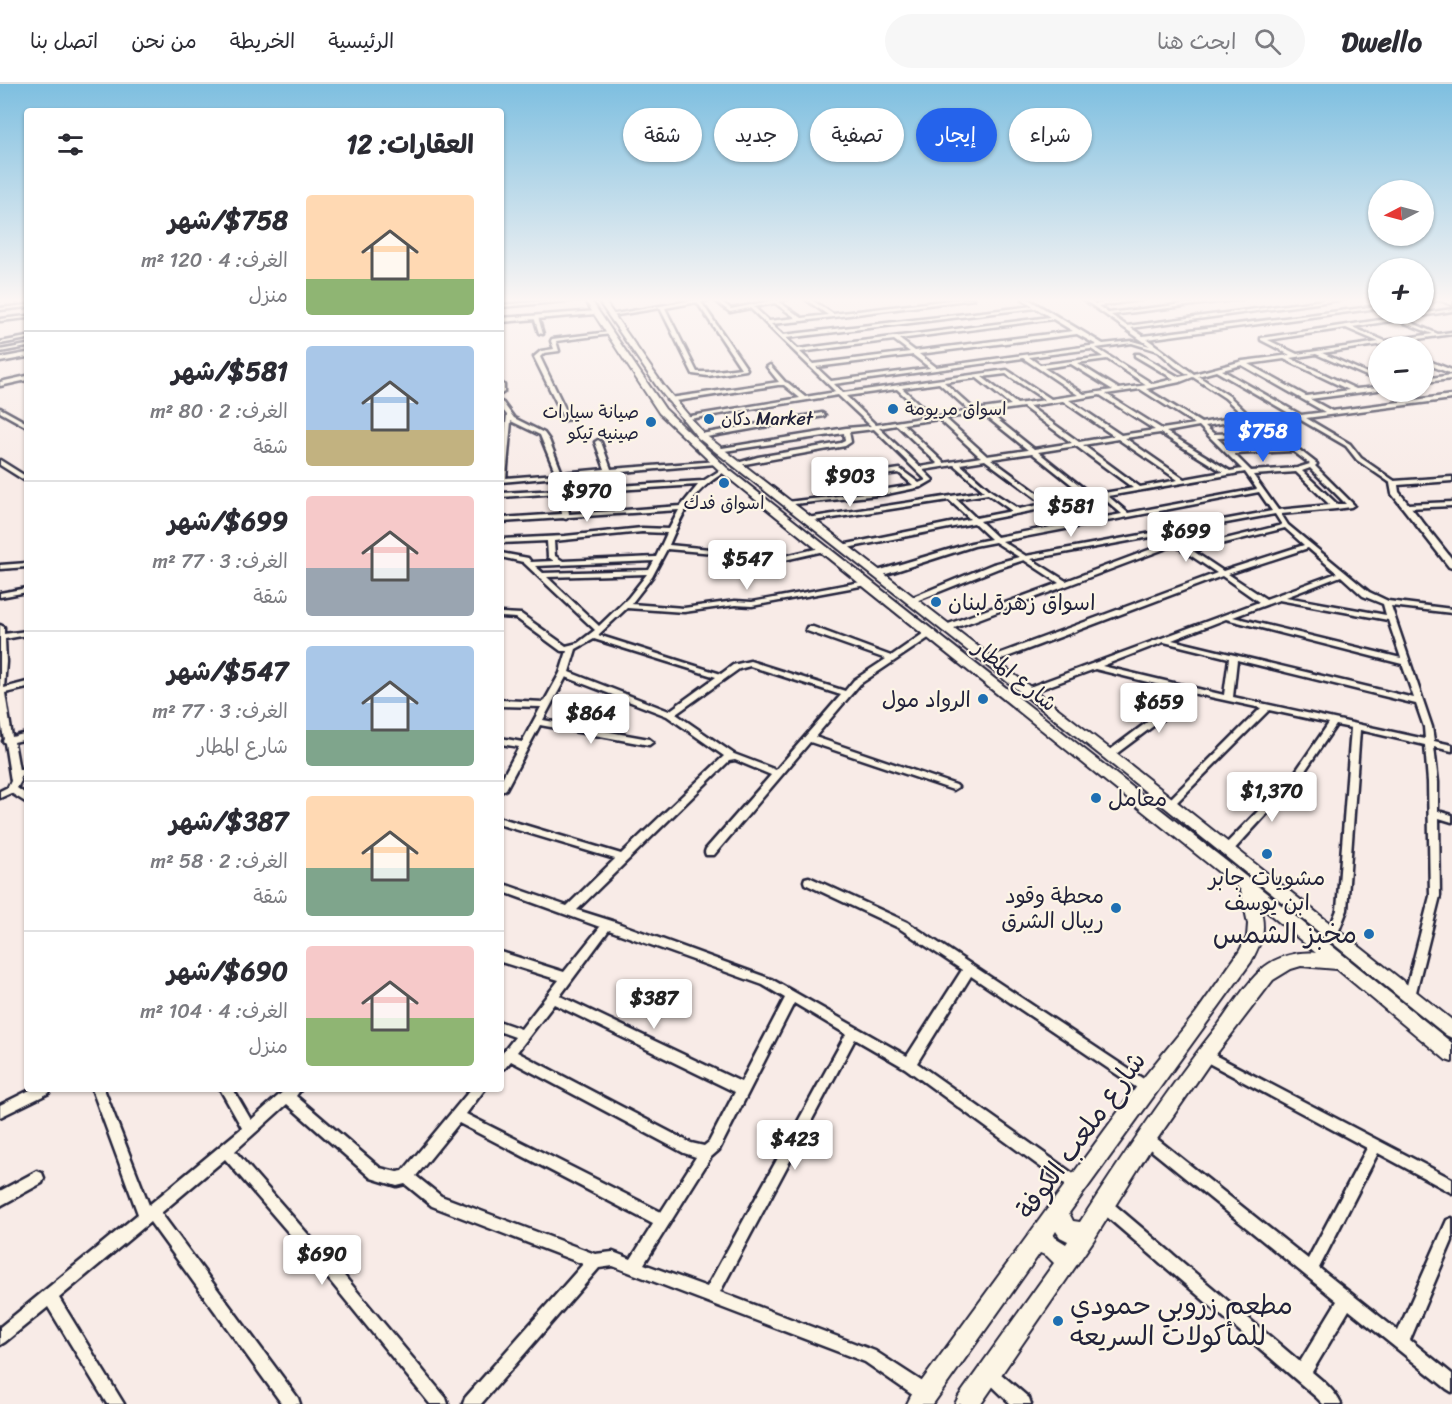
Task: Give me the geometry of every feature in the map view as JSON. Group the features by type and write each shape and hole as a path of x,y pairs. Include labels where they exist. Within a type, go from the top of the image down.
{"main road":[{"name":"شارع المطار","path":"632,361 670,400 723,462 787,504 808,524 911,600 1109,755 1452,1030"},
{"name":"شارع المطار","path":"637,361 662,411 788,520 808,524 824,549 1248,887 1452,1054"},
{"path":"1014,700 1026,701 1029,693"},
{"path":"1044,724 1044,720 1049,716 1061,717"},
{"name":"شارع ملعب الكوفة","path":"922,1399 1147,1088 1216,999 1245,957 1255,937 1256,924 1248,887"},
{"path":"967,1404 1086,1234 1146,1138 1205,1055 1267,975 1279,966 1302,957 1340,963"},
{"path":"1216,999 1229,1002 1238,1012"},
{"path":"1057,1213 1067,1230 1086,1234"},
{"path":"1036,1243 1052,1245 1061,1254 1065,1265"}],"street":[{"path":"539,361 567,419"},
{"path":"689,361 695,372 708,374 744,369 738,361"},
{"path":"787,504 919,486 930,482 806,361"},
{"path":"812,366 855,361"},
{"path":"925,361 934,368"},
{"path":"828,383 989,361"},
{"path":"1030,361 1083,396"},
{"path":"1039,367 1089,361"},
{"path":"1111,361 1152,386"},
{"path":"1147,361 1180,380"},
{"path":"911,600 996,566 1025,558 1277,512 1351,505 1312,466 1314,464 1311,460 1172,361"},
{"path":"504,615 518,616 564,648 572,648 596,633 627,606 651,572 682,508 723,462 846,430 1141,388 1243,363 1264,361"},
{"path":"1291,361 1355,391"},
{"path":"1336,361 1368,375"},
{"path":"1073,363 1118,391"},
{"path":"1243,363 1331,413"},
{"path":"1434,365 1452,372"},
{"path":"770,367 783,383 804,399"},
{"path":"1218,370 1348,445 1359,459 1394,483 1452,479"},
{"path":"685,419 804,399 1011,373 1050,401"},
{"path":"978,376 1138,489"},
{"path":"1434,380 1452,377"},
{"path":"0,384 24,379"},
{"path":"940,381 974,412"},
{"path":"670,400 783,383"},
{"path":"898,387 931,418"},
{"path":"1141,388 1201,425 1248,472 1286,526 1366,594 1386,603 1452,611"},
{"path":"1305,398 1368,389"},
{"path":"1100,393 1229,473"},
{"path":"1299,417 1452,396"},
{"path":"1064,399 1183,481"},
{"path":"504,408 509,416 543,434 561,476 565,538"},
{"path":"0,410 24,423"},
{"path":"982,410 1091,497"},
{"path":"701,436 822,415"},
{"path":"504,462 509,416"},
{"path":"940,417 986,459 1049,505"},
{"path":"918,469 1248,417"},
{"path":"898,423 943,465"},
{"path":"504,480 752,460 843,446 848,442 846,430"},
{"path":"1212,436 1275,434"},
{"path":"598,442 609,471"},
{"path":"1228,452 1296,449"},
{"path":"0,462 24,478"},
{"path":"955,464 1017,511"},
{"path":"842,547 1017,511 1229,473 1298,470 1312,466"},
{"path":"1298,470 1336,507"},
{"path":"830,481 900,471 919,486"},
{"path":"504,495 703,483"},
{"path":"1394,483 1395,492 1450,561"},
{"path":"877,574 995,539 1261,490"},
{"path":"808,524 989,492"},
{"path":"1103,495 1127,514"},
{"path":"951,498 995,539 1066,584"},
{"path":"1407,506 1452,504"},
{"path":"504,520 682,508"},
{"path":"1189,550 1286,526"},
{"path":"504,541 565,538 642,530 672,531"},
{"path":"1162,533 1265,602"},
{"path":"550,538 552,557 562,563"},
{"path":"946,628 1176,542"},
{"path":"988,661 1224,573 1308,546"},
{"path":"664,547 728,552 731,556 731,564 741,568 824,549"},
{"path":"504,556 525,560 530,564 596,633 723,677"},
{"path":"530,564 658,559"},
{"path":"0,567 24,565"},
{"path":"540,575 651,572"},
{"path":"1029,693 1094,666 1343,573"},
{"path":"627,606 684,610 735,603 752,604 866,583"},
{"path":"0,595 24,591"},
{"path":"1278,597 1391,618"},
{"path":"1386,603 1428,727 1430,744 1435,896 1410,997"},
{"path":"1225,617 1407,662"},
{"path":"0,627 0,692 5,740 16,781 12,789 0,795"},
{"path":"810,628 892,659"},
{"path":"1,637 24,633"},
{"path":"710,852 857,682 930,633"},
{"path":"1164,640 1420,702"},
{"path":"504,784 564,674 572,648"},
{"path":"1228,699 1233,656"},
{"path":"670,714 736,667 750,663 848,694"},
{"path":"1094,666 1228,699 1452,748"},
{"path":"564,674 670,714 731,756 778,774"},
{"path":"0,692 24,686"},
{"path":"1109,755 1165,714 1190,690"},
{"path":"504,704 546,705"},
{"path":"1170,804 1267,707"},
{"path":"537,722 649,742"},
{"path":"1227,850 1297,776 1334,722"},
{"path":"1332,935 1342,910 1356,727"},
{"path":"5,740 24,737"},
{"path":"809,738 953,787"},
{"path":"504,742 525,745"},
{"path":"570,910 726,758 731,756"},
{"path":"14,774 24,772"},
{"path":"12,789 24,798"},
{"path":"1434,813 1452,819"},
{"path":"504,822 623,858"},
{"path":"809,881 894,919 1147,1088"},
{"path":"504,888 767,982 909,1064 1077,1185"},
{"path":"608,924 505,1059 689,1149 706,1153"},
{"path":"504,958 567,978"},
{"path":"909,1064 969,969"},
{"path":"634,1267 706,1153 714,1146 792,996"},
{"path":"552,998 744,1090"},
{"path":"504,1028 524,1035"},
{"path":"710,1296 853,1032"},
{"path":"1205,1055 1452,1186"},
{"path":"0,1111 39,1092"},
{"path":"99,1092 149,1214 289,1403"},
{"path":"228,1092 250,1130"},
{"path":"0,1337 250,1130 291,1093 376,1173 397,1179 406,1177 457,1116 474,1092"},
{"path":"457,1116 663,1221"},
{"path":"1146,1138 1452,1384"},
{"path":"1310,1270 1375,1145"},
{"path":"226,1150 336,1277 440,1404"},
{"path":"406,1177 437,1201 595,1261 613,1259 870,1356 922,1399"},
{"path":"0,1199 37,1178"},
{"path":"1104,1205 1302,1374 1333,1404"},
{"path":"1401,1342 1452,1224"},
{"path":"471,1404 595,1261"},
{"path":"50,1296 116,1404"},
{"path":"1302,1374 1347,1299"},
{"path":"989,1373 1023,1404"}],"place":[{"name":"اسواق مريومة","path":"893,409"},
{"name":"دكان Market","path":"709,419"},
{"name":"صيانة سيارات صينيه تيكو","path":"651,422"},
{"name":"اسواق فدك","path":"724,483"},
{"name":"اسواق زهرة لبنان","path":"936,602"},
{"name":"الرواد مول","path":"983,699"},
{"name":"معامل","path":"1096,798"},
{"name":"مشويات جابر ابن يوسف","path":"1267,854"},
{"name":"محطة وقود ريبال الشرق","path":"1116,908"},
{"name":"مخبز الشمس","path":"1369,934"},
{"name":"مطعم زروبي حمودي للمأكولات السريعه","path":"1058,1321"}]}
